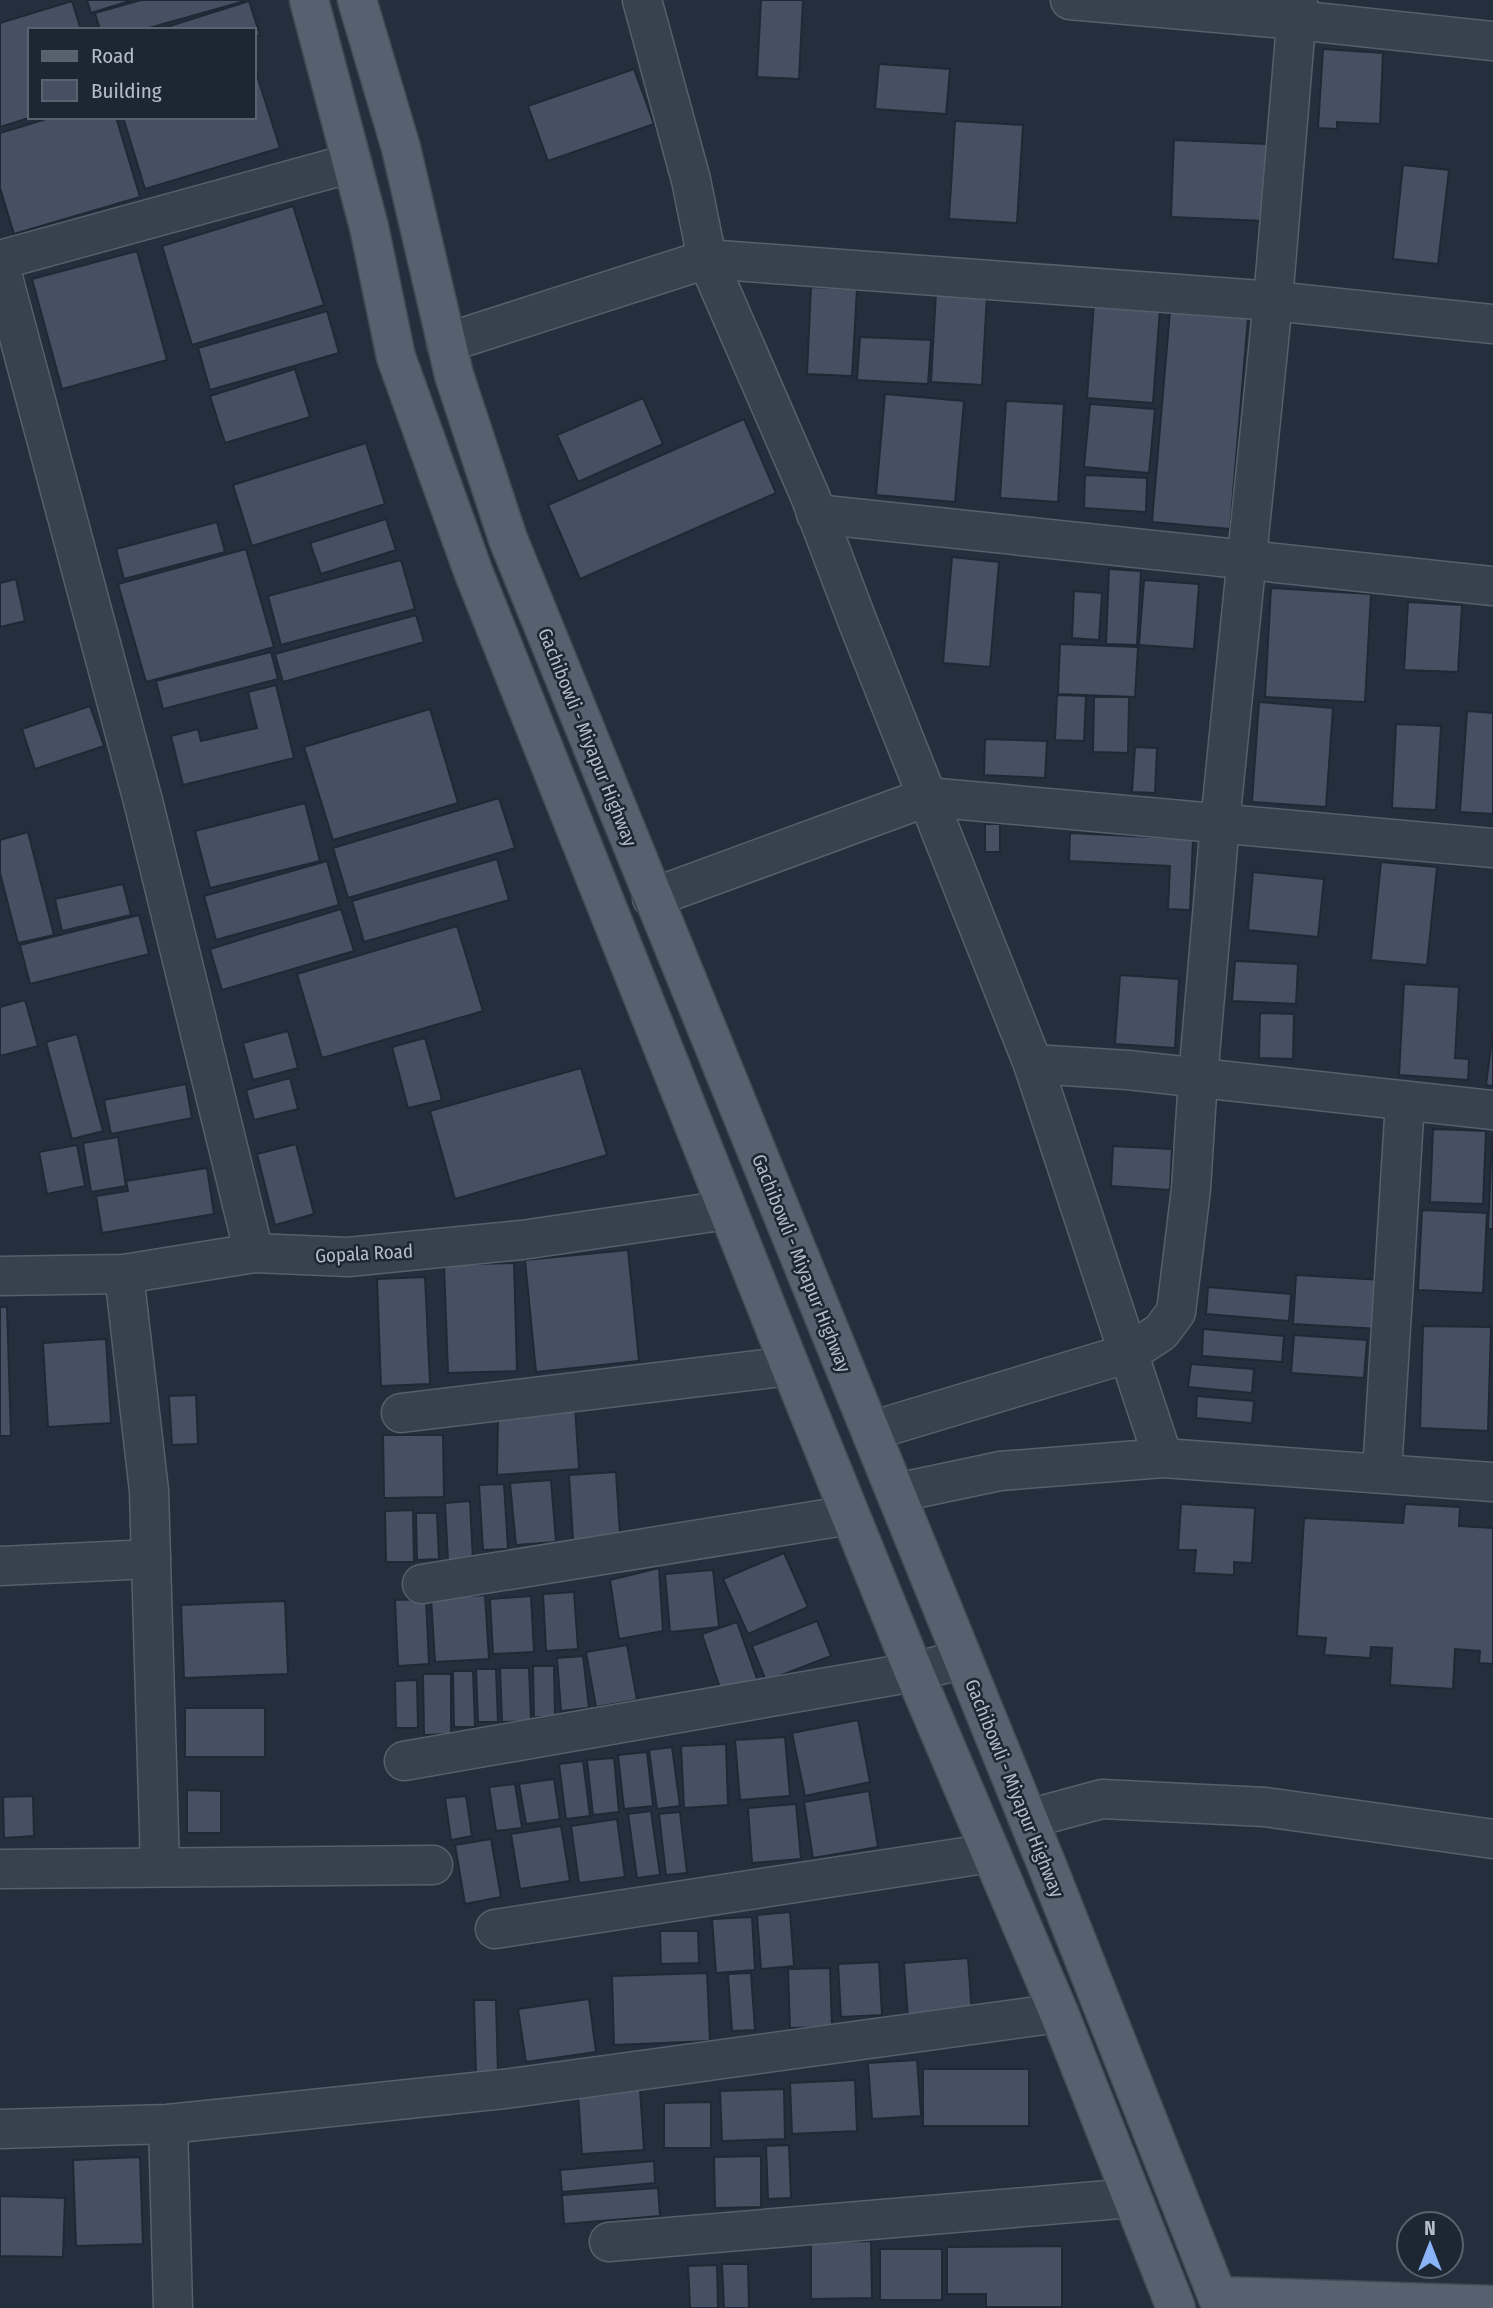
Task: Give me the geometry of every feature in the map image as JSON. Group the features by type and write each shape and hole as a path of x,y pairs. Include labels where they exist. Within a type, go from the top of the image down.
{"main road":[{"path":"309,0 369,227 396,357 474,571 850,1515 1059,2013 1177,2308"},
{"name":"Gachibowli - Miyapur Highway","path":"357,0 401,148 446,344 508,539 1028,1819 1219,2302"},
{"path":"1219,2302 1493,2305"}],"street":[{"path":"642,0 691,180 707,259 816,513 1033,1064 1163,1458"},
{"path":"1070,0 1297,10 1493,41"},
{"path":"871,1431 1129,1353 1161,1332 1176,1312 1191,1189 1220,823 1273,301 1297,10"},
{"path":"0,260 352,163"},
{"path":"446,344 707,259 1273,301 1493,324"},
{"path":"0,266 144,801 254,1253"},
{"path":"816,513 1493,586"},
{"path":"652,898 927,797 1493,848"},
{"path":"1033,1064 1198,1078 1493,1110"},
{"path":"1382,1472 1405,1101"},
{"name":"Gopala Road","path":"0,1276 124,1274 254,1253 348,1257 522,1240 727,1210"},
{"path":"124,1274 149,1491 160,1867"},
{"path":"401,1413 790,1366"},
{"path":"896,1493 1000,1471 1163,1458 1493,1482"},
{"path":"422,1584 850,1515"},
{"path":"0,1566 151,1559"},
{"path":"404,1761 914,1672 963,1659"},
{"path":"1028,1819 1102,1799 1265,1807 1493,1839"},
{"path":"495,1929 991,1853"},
{"path":"0,1869 433,1865"},
{"path":"0,2129 167,2124 504,2089 1059,2013"},
{"path":"167,2124 173,2308"},
{"path":"609,2242 1132,2198"}],"building":[{"path":"87,0 133,0 91,13"},
{"path":"141,0 245,0 149,28 99,28 95,13"},
{"path":"761,0 803,0 799,79 757,77"},
{"path":"72,1 80,28 28,28 28,118 0,127 0,23"},
{"path":"249,1 260,35 256,36 256,28 163,28"},
{"path":"1323,49 1383,53 1380,124 1337,122 1337,129 1318,128"},
{"path":"879,64 950,69 946,114 875,109"},
{"path":"634,69 654,124 548,161 528,106"},
{"path":"256,72 280,148 145,189 124,119 256,119"},
{"path":"46,119 117,119 140,197 14,234 0,188 0,133"},
{"path":"955,121 1023,125 1017,223 949,219"},
{"path":"1174,140 1268,144 1265,221 1171,217"},
{"path":"1403,165 1449,170 1438,264 1393,259"},
{"path":"293,206 324,305 192,345 162,246"},
{"path":"137,251 167,360 62,389 32,279"},
{"path":"811,287 857,289 852,376 807,374"},
{"path":"936,292 987,295 982,385 931,382"},
{"path":"1094,303 1160,308 1153,403 1087,398"},
{"path":"327,311 339,353 210,390 198,348"},
{"path":"1170,311 1248,318 1230,529 1152,522"},
{"path":"860,337 931,340 928,384 857,380"},
{"path":"295,369 310,417 225,443 210,396"},
{"path":"885,394 964,401 955,502 876,495"},
{"path":"643,398 663,444 578,482 557,435"},
{"path":"1006,401 1064,404 1058,502 1000,498"},
{"path":"1090,404 1155,409 1149,473 1084,467"},
{"path":"744,419 776,493 580,579 548,505"},
{"path":"366,443 385,504 252,546 233,485"},
{"path":"1085,475 1147,478 1146,512 1084,508"},
{"path":"386,519 396,550 321,574 310,543"},
{"path":"217,522 225,552 124,579 116,549"},
{"path":"246,549 274,647 146,682 118,584"},
{"path":"952,557 999,562 990,667 943,663"},
{"path":"401,560 415,609 281,645 268,596"},
{"path":"1109,569 1141,571 1137,645 1106,644"},
{"path":"16,579 25,621 0,627 0,583"},
{"path":"1144,580 1199,584 1194,649 1139,645"},
{"path":"1271,588 1371,594 1365,702 1265,697"},
{"path":"1074,591 1102,593 1099,640 1072,638"},
{"path":"1408,602 1462,605 1458,672 1404,670"},
{"path":"416,615 424,642 283,682 275,654"},
{"path":"1060,644 1138,647 1135,697 1058,694"},
{"path":"271,652 278,679 163,709 156,681"},
{"path":"276,685 294,758 183,785 171,736 198,729 201,741 257,728 248,692"},
{"path":"1057,695 1086,696 1084,741 1055,740"},
{"path":"1094,697 1129,697 1128,753 1093,752"},
{"path":"1259,702 1333,708 1326,807 1252,802"},
{"path":"90,706 104,746 35,769 22,729"},
{"path":"430,709 458,803 333,840 304,747"},
{"path":"1467,711 1493,713 1493,814 1460,812"},
{"path":"1396,724 1441,726 1436,810 1392,808"},
{"path":"985,739 1047,741 1045,778 984,775"},
{"path":"1135,747 1157,748 1155,793 1132,792"},
{"path":"499,798 515,848 348,898 333,848"},
{"path":"305,803 320,861 210,888 195,831"},
{"path":"985,824 1000,824 1000,852 985,852"},
{"path":"28,832 54,935 18,943 0,873 0,840"},
{"path":"1070,833 1193,839 1190,910 1168,909 1170,866 1069,861"},
{"path":"497,859 509,900 364,942 352,901"},
{"path":"327,861 339,905 216,940 204,896"},
{"path":"1381,862 1437,867 1427,965 1371,960"},
{"path":"1253,872 1324,879 1318,937 1248,930"},
{"path":"123,884 131,915 62,931 55,899"},
{"path":"341,909 354,951 222,990 210,949"},
{"path":"139,915 149,954 30,984 20,945"},
{"path":"457,926 483,1011 322,1058 297,974"},
{"path":"1235,961 1298,964 1296,1004 1232,1001"},
{"path":"1120,975 1179,979 1175,1048 1115,1044"},
{"path":"1404,984 1459,987 1455,1058 1469,1059 1468,1080 1399,1075"},
{"path":"25,1000 38,1046 0,1056 0,1007"},
{"path":"1260,1013 1294,1014 1293,1059 1259,1058"},
{"path":"288,1031 298,1068 253,1080 243,1043"},
{"path":"1493,1031 1493,1086 1486,1085"},
{"path":"77,1034 103,1131 72,1139 46,1042"},
{"path":"425,1038 442,1100 408,1108 392,1047"},
{"path":"581,1068 607,1155 455,1199 430,1111"},
{"path":"290,1078 298,1109 254,1120 246,1090"},
{"path":"186,1084 192,1118 111,1134 104,1100"},
{"path":"1433,1129 1486,1131 1483,1204 1430,1202"},
{"path":"118,1137 126,1186 91,1192 83,1143"},
{"path":"1492,1138 1493,1229 1488,1229"},
{"path":"296,1144 314,1214 275,1225 257,1154"},
{"path":"77,1145 85,1186 47,1194 39,1152"},
{"path":"1113,1146 1172,1149 1170,1190 1111,1186"},
{"path":"207,1168 214,1214 102,1233 96,1196 128,1191 126,1181"},
{"path":"1422,1210 1487,1213 1483,1293 1418,1290"},
{"path":"628,1250 639,1361 536,1372 525,1260"},
{"path":"514,1263 517,1371 448,1373 444,1265"},
{"path":"1296,1275 1383,1280 1380,1329 1293,1324"},
{"path":"425,1277 430,1384 381,1386 377,1279"},
{"path":"1208,1287 1291,1294 1289,1321 1206,1314"},
{"path":"0,1307 7,1307 11,1436 0,1436"},
{"path":"1423,1326 1491,1327 1488,1431 1420,1428"},
{"path":"1203,1329 1284,1336 1282,1362 1202,1356"},
{"path":"1294,1335 1367,1340 1364,1378 1291,1373"},
{"path":"106,1339 111,1423 48,1427 43,1343"},
{"path":"1191,1364 1254,1369 1252,1393 1188,1387"},
{"path":"196,1395 198,1444 172,1445 169,1396"},
{"path":"1197,1396 1254,1401 1252,1423 1196,1418"},
{"path":"575,1406 579,1469 497,1475 498,1416"},
{"path":"383,1435 443,1435 444,1497 384,1498"},
{"path":"616,1472 620,1536 573,1540 569,1475"},
{"path":"551,1480 556,1542 516,1545 510,1483"},
{"path":"504,1484 508,1549 483,1550 479,1485"},
{"path":"470,1501 473,1560 448,1561 445,1503"},
{"path":"1181,1504 1255,1508 1252,1563 1234,1562 1234,1575 1194,1573 1196,1550 1178,1550"},
{"path":"1405,1504 1460,1507 1459,1526 1493,1528 1493,1664 1479,1663 1480,1651 1455,1649 1453,1689 1390,1685 1392,1648 1371,1647 1370,1658 1324,1655 1326,1638 1297,1636 1304,1518 1403,1523"},
{"path":"413,1510 414,1562 386,1562 385,1511"},
{"path":"416,1513 437,1513 439,1559 417,1560"},
{"path":"784,1553 808,1607 748,1634 723,1579"},
{"path":"659,1568 663,1631 619,1639 610,1580"},
{"path":"713,1570 719,1627 670,1632 665,1574"},
{"path":"574,1592 578,1649 546,1651 543,1594"},
{"path":"485,1595 489,1659 435,1662 431,1598"},
{"path":"531,1596 534,1652 493,1654 490,1599"},
{"path":"426,1599 429,1664 398,1666 395,1600"},
{"path":"285,1601 288,1674 184,1678 181,1605"},
{"path":"817,1621 831,1656 766,1681 752,1646"},
{"path":"737,1622 757,1679 721,1691 702,1634"},
{"path":"627,1645 637,1700 596,1707 586,1652"},
{"path":"583,1656 589,1708 561,1711 557,1658"},
{"path":"533,1666 554,1666 555,1717 534,1717"},
{"path":"500,1668 529,1668 531,1721 502,1722"},
{"path":"476,1669 496,1669 498,1722 478,1722"},
{"path":"453,1671 473,1671 475,1727 454,1727"},
{"path":"423,1674 451,1674 451,1734 424,1735"},
{"path":"417,1680 418,1728 396,1728 395,1681"},
{"path":"185,1708 265,1708 265,1757 185,1757"},
{"path":"858,1720 870,1782 805,1796 792,1733"},
{"path":"785,1737 790,1796 740,1800 735,1740"},
{"path":"726,1744 728,1805 684,1808 681,1746"},
{"path":"672,1747 680,1806 657,1809 649,1750"},
{"path":"647,1752 653,1806 624,1809 618,1755"},
{"path":"614,1758 619,1812 593,1815 587,1760"},
{"path":"583,1761 590,1816 566,1819 559,1764"},
{"path":"554,1779 560,1819 526,1824 519,1784"},
{"path":"515,1784 522,1828 496,1831 489,1787"},
{"path":"187,1790 221,1791 221,1833 187,1833"},
{"path":"869,1791 878,1847 813,1858 804,1802"},
{"path":"33,1796 34,1836 4,1838 3,1797"},
{"path":"466,1796 472,1836 451,1840 445,1798"},
{"path":"796,1804 801,1859 752,1863 748,1808"},
{"path":"651,1811 660,1875 637,1878 628,1814"},
{"path":"680,1812 687,1873 666,1875 659,1814"},
{"path":"617,1819 625,1877 579,1883 571,1826"},
{"path":"561,1826 570,1881 520,1889 511,1834"},
{"path":"491,1839 501,1897 465,1904 455,1845"},
{"path":"790,1912 794,1966 761,1969 757,1915"},
{"path":"752,1917 755,1970 716,1973 712,1919"},
{"path":"660,1931 698,1931 699,1963 661,1964"},
{"path":"968,1958 972,2014 908,2018 904,1963"},
{"path":"879,1962 882,2015 841,2017 838,1964"},
{"path":"830,1968 832,2027 790,2028 788,1969"},
{"path":"707,1973 710,2041 614,2045 612,1976"},
{"path":"751,1973 755,2030 732,2031 728,1974"},
{"path":"589,1999 596,2052 526,2062 518,2009"},
{"path":"474,2000 496,2000 498,2074 476,2074"},
{"path":"917,2060 921,2116 872,2119 868,2063"},
{"path":"923,2069 1029,2069 1029,2126 923,2126"},
{"path":"855,2080 857,2131 792,2134 790,2083"},
{"path":"640,2089 644,2150 582,2154 578,2093"},
{"path":"784,2089 785,2139 722,2141 720,2091"},
{"path":"711,2102 711,2148 664,2148 664,2103"},
{"path":"789,2145 791,2198 768,2199 766,2146"},
{"path":"761,2156 761,2207 715,2208 714,2157"},
{"path":"140,2157 143,2244 76,2246 73,2160"},
{"path":"654,2161 655,2183 562,2192 560,2170"},
{"path":"658,2188 660,2216 564,2224 562,2195"},
{"path":"0,2196 65,2198 63,2257 0,2256"},
{"path":"871,2241 872,2298 811,2299 811,2242"},
{"path":"1062,2246 1062,2307 986,2307 986,2294 947,2294 947,2247"},
{"path":"880,2249 942,2249 942,2300 880,2300"},
{"path":"722,2264 748,2264 749,2308 724,2308"},
{"path":"717,2265 718,2308 690,2308 688,2266"}]}
